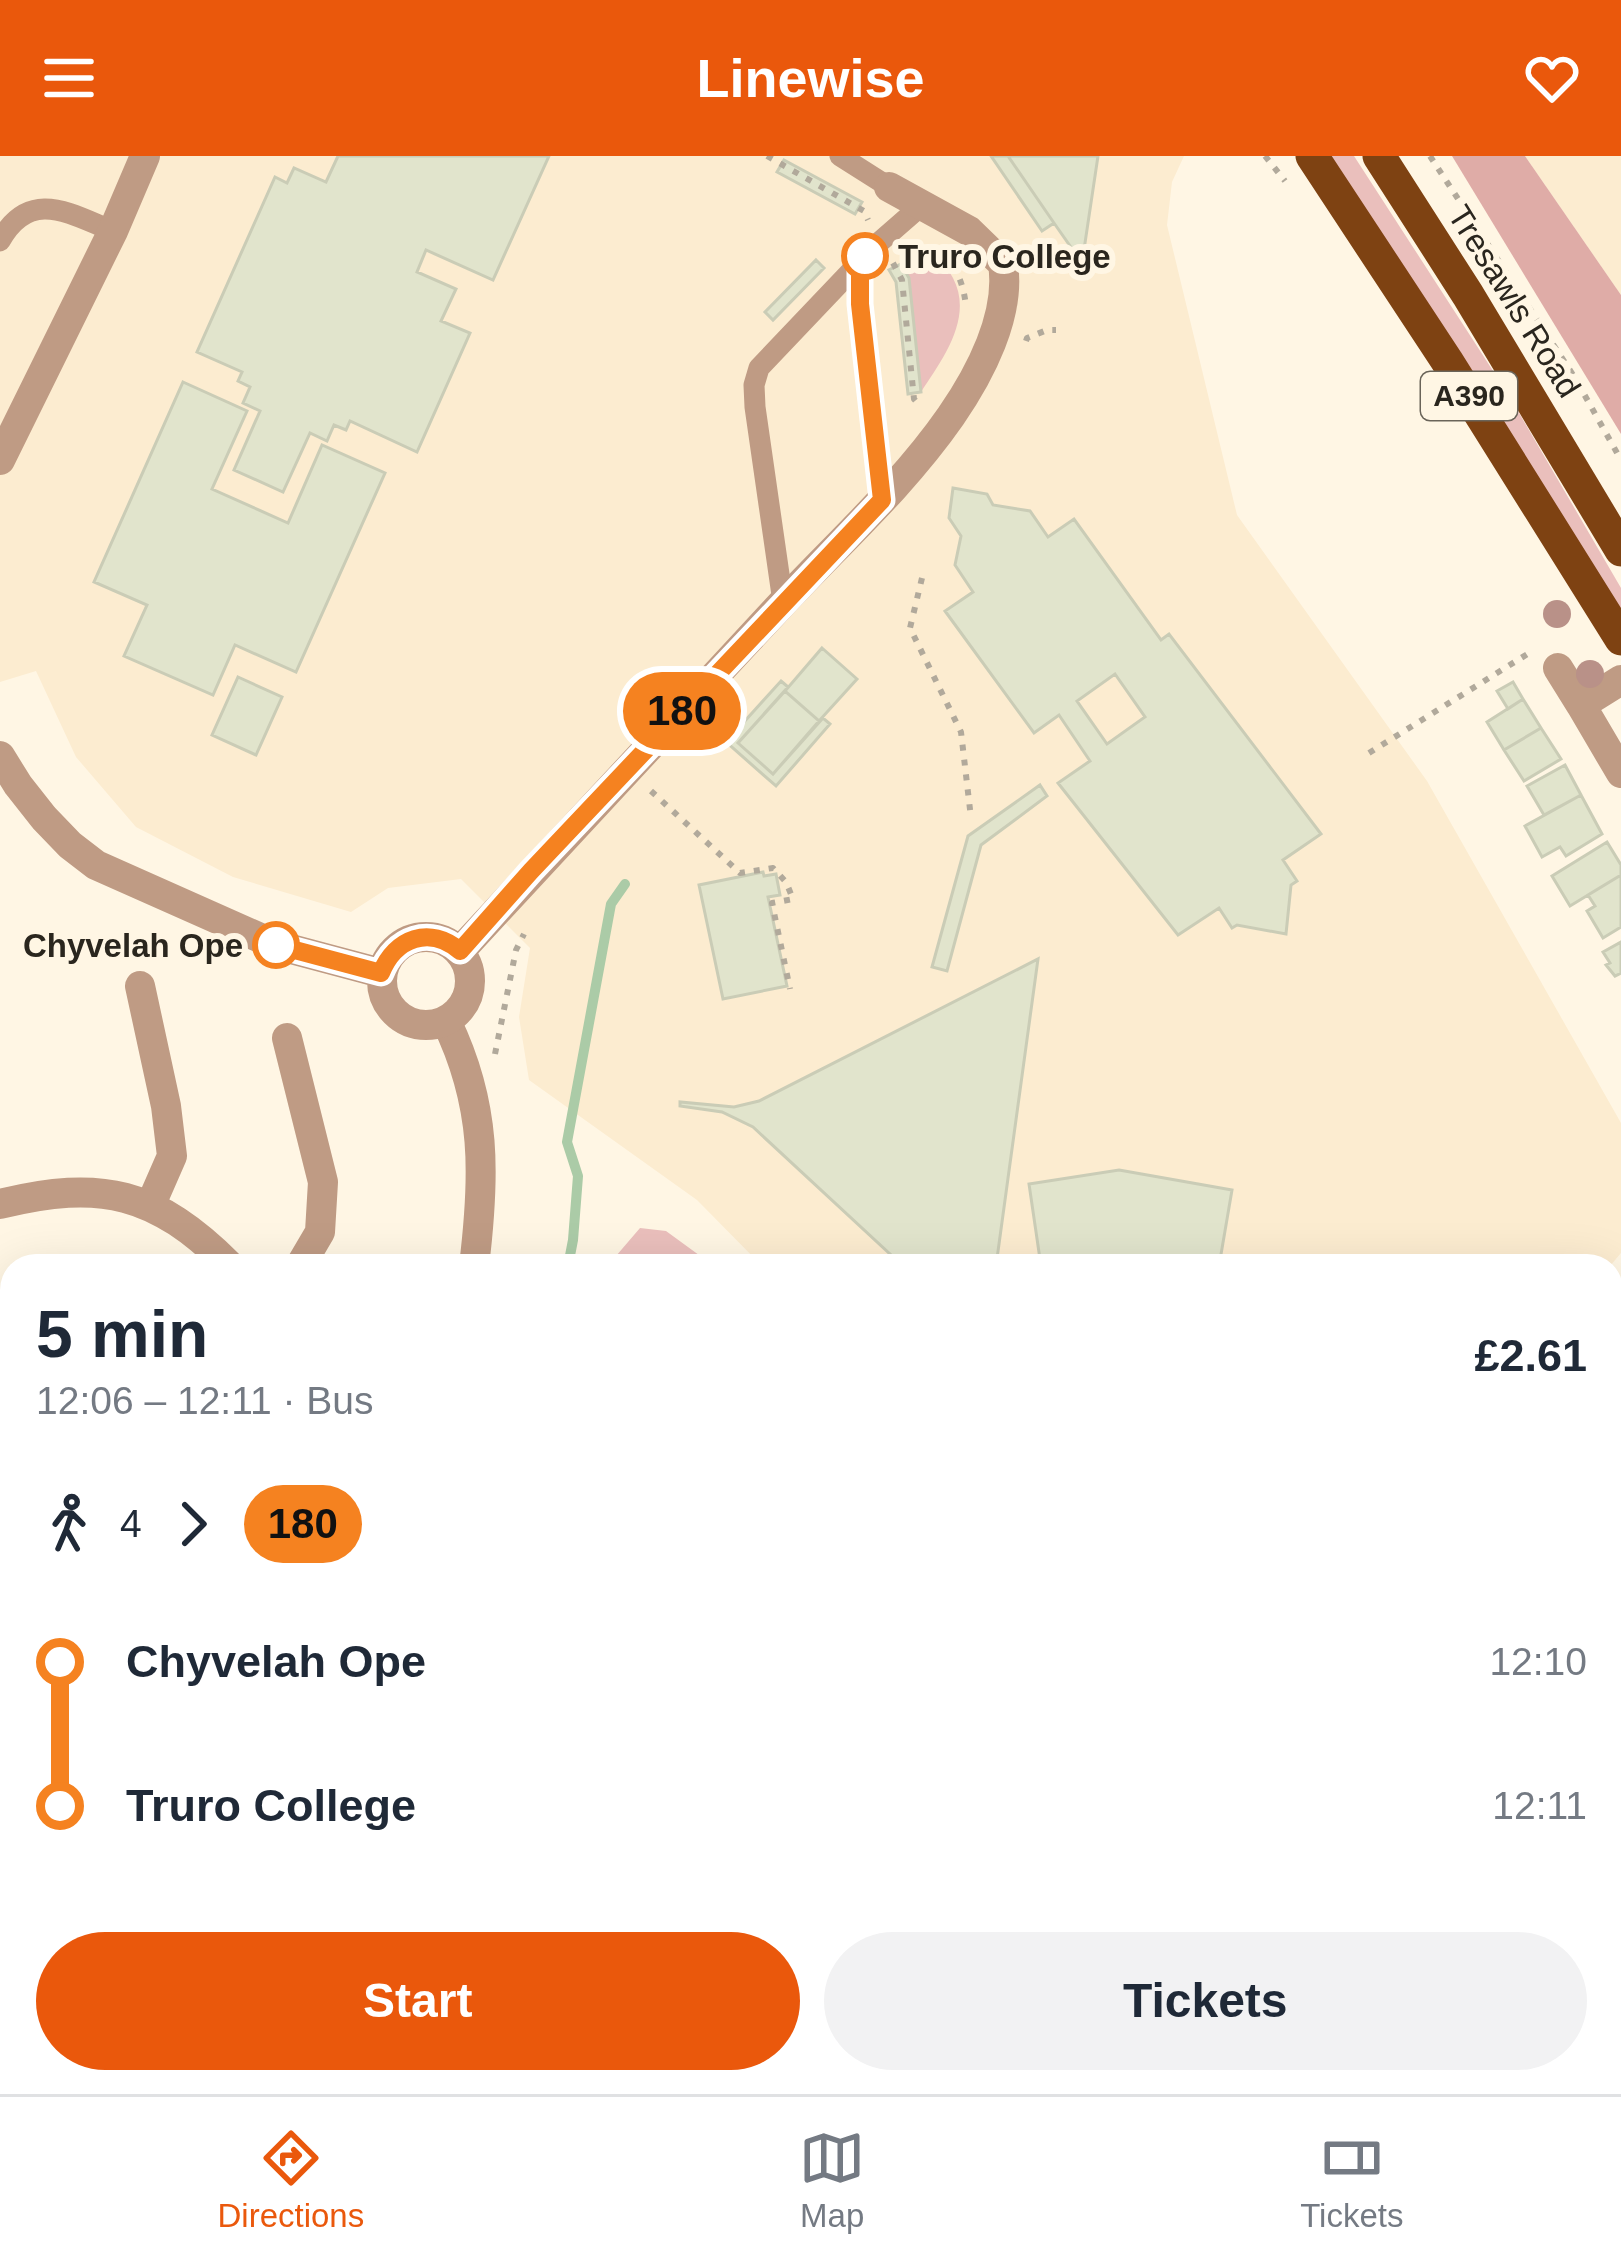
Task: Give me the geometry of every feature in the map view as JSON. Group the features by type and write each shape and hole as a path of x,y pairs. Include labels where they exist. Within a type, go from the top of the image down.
{"highway":[{"name":"A390","path":"1312,156 1621,639"},
{"name":"Tresawls Road","path":"1378,156 1468,295 1621,550"}],"street":[{"path":"0,460 145,156"},
{"path":"460,951 882,500 969,387 993,335 1004,283 1003,263 969,231 889,187"},
{"path":"1547,658 1621,773"},
{"path":"1581,705 1621,680"},
{"path":"0,756 44,818 96,865 276,945 381,973"},
{"path":"436,937 460,951 469,968 470,984 467,998 446,1021 416,1024 391,1007 383,993 381,973 406,940 436,937"},
{"path":"140,986 172,1156 151,1204"},
{"path":"446,1021 461,1053 479,1117 481,1208 475,1254"},
{"path":"287,1038 323,1182 320,1232 307,1254"},
{"path":"0,1204 40,1194 92,1191 151,1204 199,1234 218,1254"}],"lane":[{"path":"840,156 889,187"},
{"path":"783,602 754,385 759,368 865,256 922,205"},
{"path":"0,241 20,217 43,208 61,209 113,231"},
{"path":"865,256 860,304 882,500"}],"path":[{"path":"1430,156 1575,379 1621,460"},
{"path":"892,262 916,251 944,257 962,283 966,314"},
{"path":"1024,346 1027,338 1056,330"},
{"path":"919,405 929,393"},
{"path":"922,578 910,628 961,732 971,818"},
{"path":"1370,753 1547,658"},
{"path":"659,782 651,791 740,874 773,868 790,888 793,899 772,903 790,989"},
{"path":"494,1061 516,950 526,930"}],"shaded area":[{"path":"0,156 1184,156 1172,182 1167,225 1237,515 1427,781 1621,1123 1621,1253 750,1254 697,1200 529,1080 519,1017 530,948 461,879 388,888 351,912 233,877 136,827 76,757 36,671 0,682"},
{"path":"1330,156 1354,156 1508,394 1621,588 1621,611"},
{"path":"1452,156 1525,156 1621,295 1621,434"},
{"path":"1525,156 1621,156 1621,295"},
{"path":"923,259 947,269 959,293 960,308 953,338 921,392 909,278 903,268"},
{"path":"640,1228 666,1231 698,1254 618,1254"}],"building":[{"path":"338,156 549,156 493,280 426,250 417,272 456,289 441,321 470,333 417,452 350,421 346,430 334,425 327,441 310,433 283,492 234,470 260,411 243,403 250,387 238,381 242,372 197,352 275,177 287,183 294,168 326,182"},
{"path":"991,156 1008,156 1054,223 1042,231"},
{"path":"1008,156 1098,156 1082,263 1054,223"},
{"path":"784,160 862,202 855,214 777,172"},
{"path":"816,260 824,268 773,320 765,312"},
{"path":"901,264 909,278 921,392 908,394 896,282 889,270"},
{"path":"183,382 247,411 212,489 288,523 322,445 385,473 296,672 235,645 213,695 124,656 147,605 94,582"},
{"path":"953,488 987,494 993,505 1030,511 1048,537 1074,519 1161,640 1169,634 1321,834 1283,860 1297,881 1291,885 1286,934 1232,928 1219,908 1178,935 1058,783 1090,761 1059,715 1034,733 945,611 973,592 955,565 961,536 949,518","holes":["1115,674 1145,717 1107,744 1077,701"]},
{"path":"822,648 857,679 819,721 785,691"},
{"path":"238,677 282,697 256,755 212,735"},
{"path":"781,681 788,687 738,743 773,774 823,718 830,724 776,786 726,742"},
{"path":"1513,682 1523,699 1508,709 1497,691"},
{"path":"785,691 819,721 773,774 738,743"},
{"path":"1523,699 1541,728 1504,750 1487,722"},
{"path":"1541,728 1561,759 1524,781 1504,750"},
{"path":"1565,765 1581,795 1544,815 1527,786"},
{"path":"1040,785 1047,796 981,845 947,971 932,967 968,836"},
{"path":"1581,795 1602,834 1566,856 1560,847 1542,857 1525,826"},
{"path":"1607,842 1621,865 1621,875 1570,906 1552,876"},
{"path":"763,872 764,876 776,874 780,895 768,897 787,986 723,999 699,885"},
{"path":"1621,875 1621,927 1603,938 1587,911 1595,906 1588,895"},
{"path":"1621,942 1621,973 1615,976 1603,952"},
{"path":"1038,959 998,1254 890,1254 753,1127 722,1112 680,1106 680,1102 734,1107 759,1101"},
{"path":"1119,1170 1232,1190 1221,1254 1039,1254 1029,1184"}],"waterway":[{"path":"570,1254 578,1176 567,1142 611,904 625,884"}],"bus line":[{"name":"180","path":"276,945 381,973 406,940 436,937 460,951 882,500 860,304 865,256"}],"place":[{"name":"Truro College","path":"865,256"},
{"name":"Chyvelah Ope","path":"276,945"}]}
